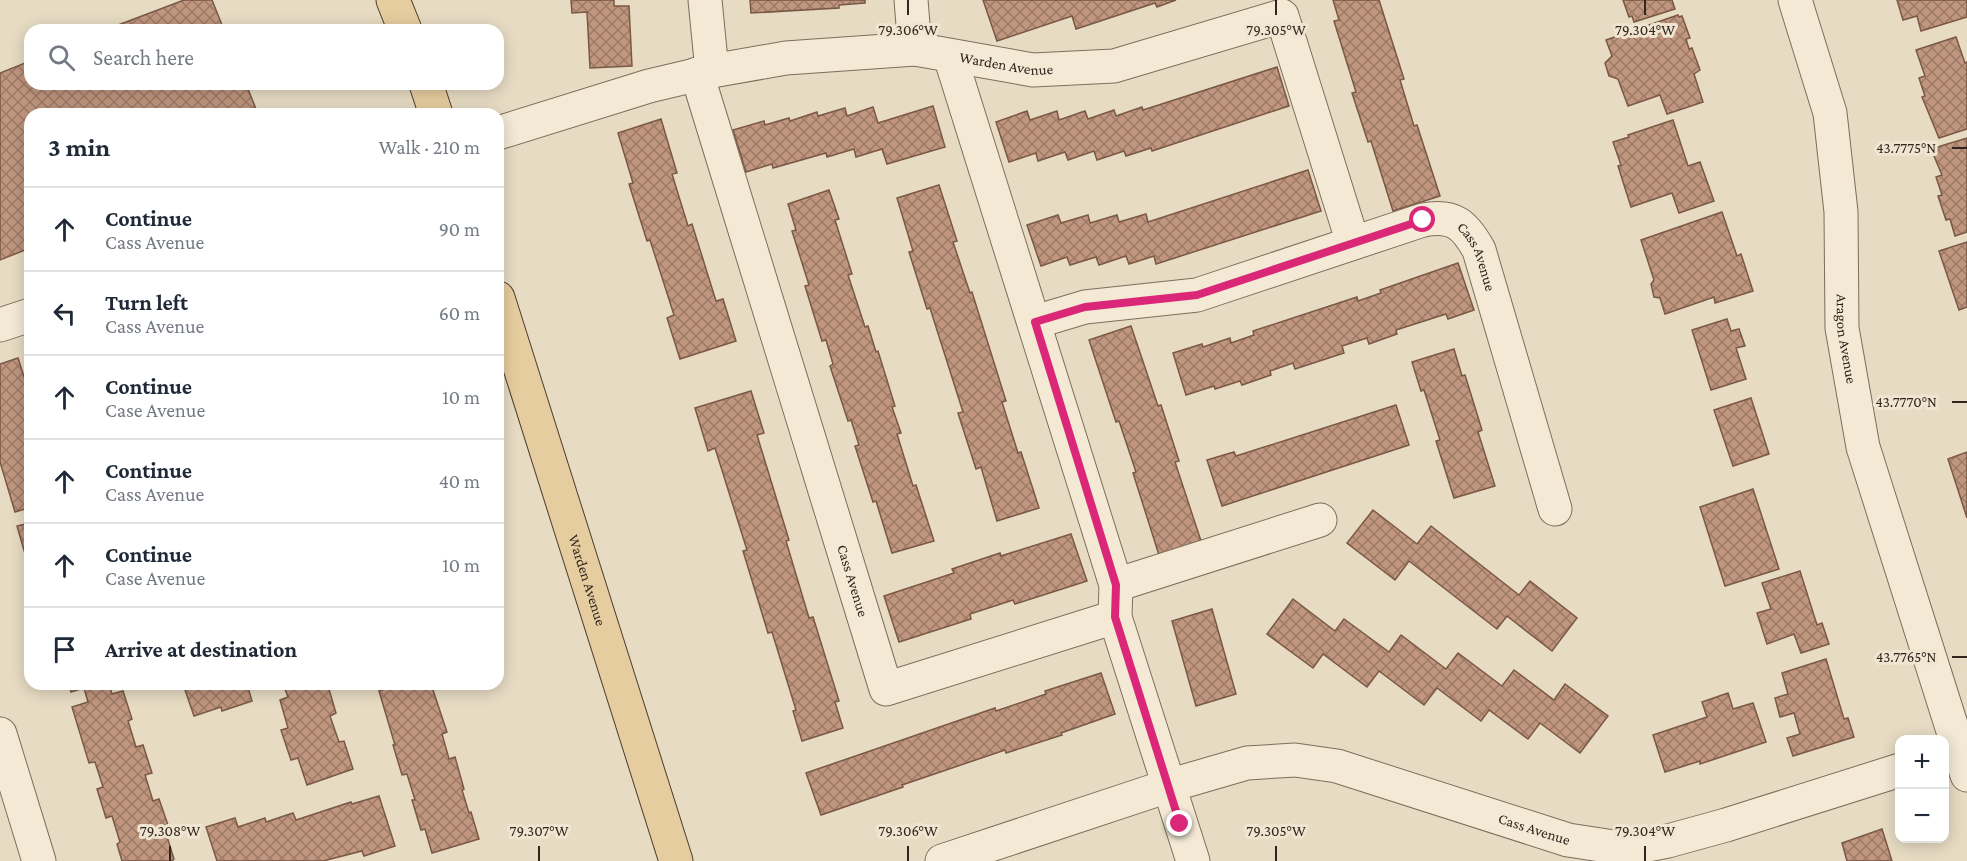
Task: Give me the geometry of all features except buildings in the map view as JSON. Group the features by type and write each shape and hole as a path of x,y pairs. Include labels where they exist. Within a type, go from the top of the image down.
{"main road":[{"path":"393,0 403,24"},
{"path":"428,90 434,108"},
{"name":"Warden Avenue","path":"504,317 676,861"}],"street":[{"path":"704,72 705,0"},
{"path":"911,0 915,49"},
{"name":"Aragon Avenue","path":"1795,0 1830,113 1841,212 1842,328 1863,447 1960,758"},
{"name":"Warden Avenue","path":"504,131 649,86 704,72 786,58 915,49 1033,70 1114,66 1282,16 1353,243"},
{"path":"950,56 1116,585 1115,617 1193,861"},
{"name":"Cass Avenue","path":"704,72 886,689 1115,617"},
{"name":"Cass Avenue","path":"1035,322 1085,307 1197,295 1431,219 1447,220 1468,230 1479,250 1555,509"},
{"path":"0,326 24,317"},
{"path":"1116,585 1320,520"},
{"path":"0,734 39,861"},
{"name":"Cass Avenue","path":"942,861 1168,786 1247,763 1295,760 1337,766 1568,840 1627,849 1668,841 1726,825 1895,771"}],"route":[{"path":"1180,824 1115,617 1116,585 1035,322 1085,307 1197,295 1423,220"}]}
